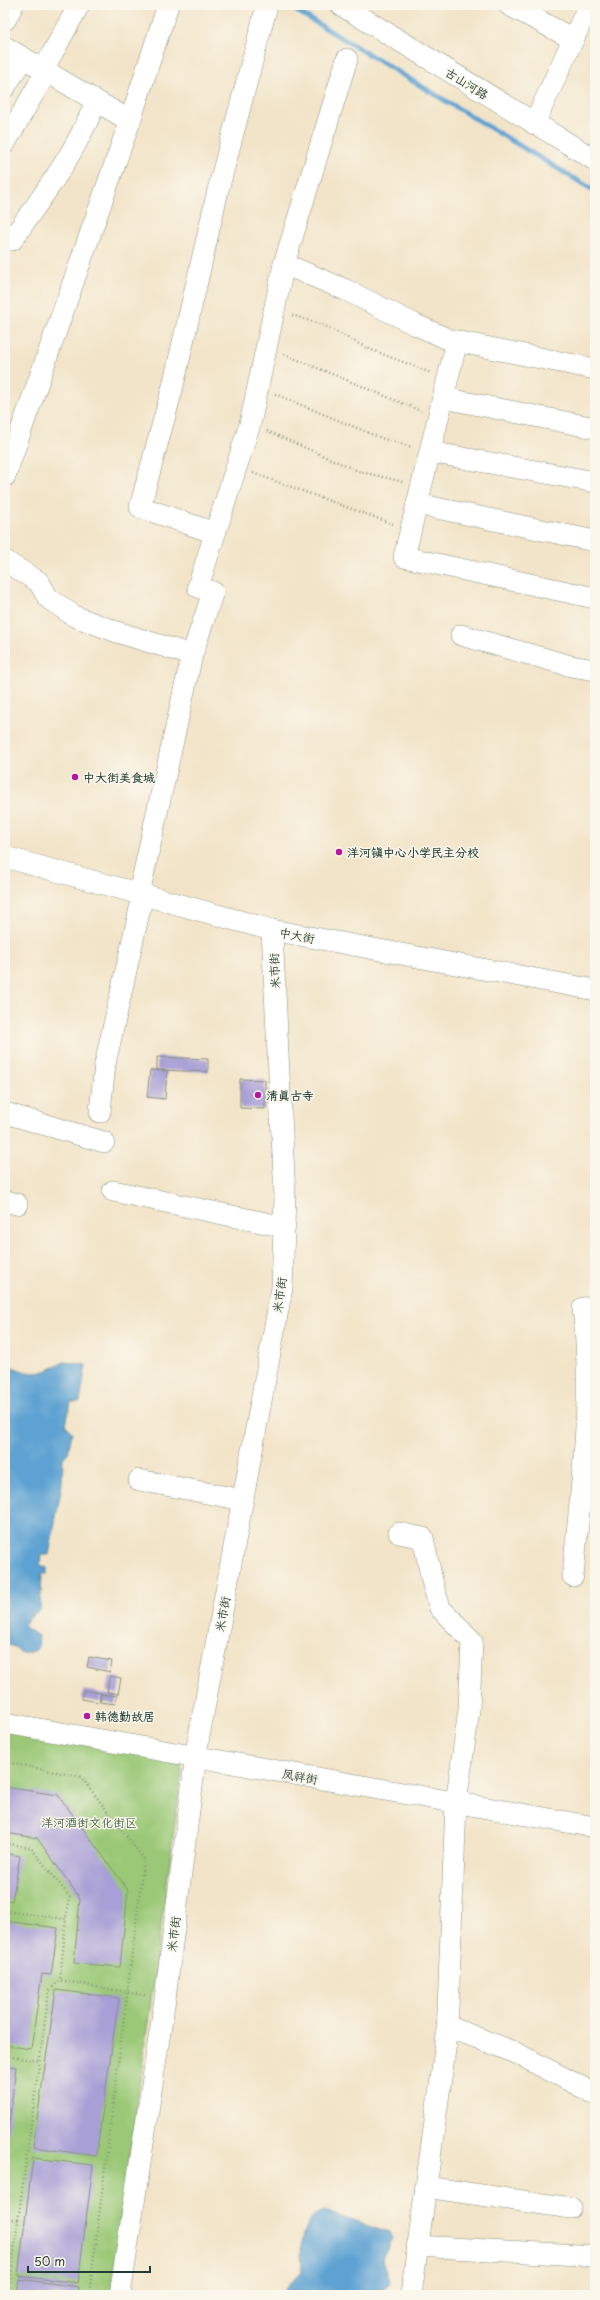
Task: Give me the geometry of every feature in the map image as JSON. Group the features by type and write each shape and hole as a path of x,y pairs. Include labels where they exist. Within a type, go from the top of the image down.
{"street":[{"path":"5,20 13,5"},
{"path":"5,143 79,5"},
{"path":"5,476 130,121 168,5"},
{"name":"古山河路","path":"341,5 595,160"},
{"path":"510,5 573,39"},
{"path":"534,124 589,5"},
{"path":"215,533 140,507 173,386 218,190 266,9"},
{"path":"5,47 130,121"},
{"path":"5,88 23,58"},
{"path":"100,1112 105,1064 192,655 214,592 198,587 250,424 276,309 284,264 347,59"},
{"path":"12,240 77,146 96,101"},
{"path":"284,264 346,290 414,324 457,341 595,369"},
{"path":"457,341 404,557 595,598"},
{"path":"446,389 595,428"},
{"path":"430,452 595,482"},
{"path":"419,495 595,541"},
{"path":"5,561 39,582 48,598 74,616 117,632 192,655"},
{"path":"461,635 571,666 595,670"},
{"name":"中大街","path":"5,857 272,930 595,990"},
{"name":"米市街","path":"120,2295 165,1999 196,1758 282,1288 285,1227 283,1118 272,930"},
{"path":"5,1114 104,1142"},
{"path":"113,1191 285,1227"},
{"path":"572,1576 588,1412 588,1352 584,1308 595,1306"},
{"path":"138,1480 243,1500"},
{"path":"399,1533 423,1538 432,1585 440,1608 472,1641 469,1710 456,1803 448,2026 411,2295"},
{"name":"凤祥街","path":"5,1723 196,1758 595,1827"},
{"path":"448,2026 516,2053 595,2094"},
{"path":"425,2187 571,2208"},
{"path":"417,2246 595,2256"}],"path":[{"path":"276,309 325,326 446,389"},
{"path":"267,347 438,418"},
{"path":"258,387 381,438 430,452"},
{"path":"250,424 358,471 419,495"},
{"path":"236,467 345,508 411,530"},
{"path":"5,1762 81,1777 144,1859 89,2295"},
{"path":"5,1843 31,1848 70,1897 66,1919 60,1980 49,1991 8,2295"},
{"path":"5,1911 66,1919"},
{"path":"60,1980 165,1999"},
{"path":"5,2056 40,2061"},
{"path":"5,2218 19,2220"}],"green space":[{"name":"洋河酒街文化街区","path":"5,1722 180,1752 182,1771 111,2295 5,2295"}],"water":[{"path":"64,1362 86,1365 80,1402 71,1402 66,1425 72,1433 68,1453 63,1458 62,1484 49,1555 41,1555 40,1565 47,1567 47,1574 42,1574 40,1610 28,1618 24,1626 38,1636 39,1644 36,1650 22,1654 15,1647 5,1644 5,1366 8,1365 31,1373 37,1373 48,1370"},
{"path":"324,2211 389,2233 393,2238 382,2259 390,2284 381,2289 365,2292 364,2295 281,2295 302,2271 301,2244 305,2227 315,2215"}],"building":[{"path":"157,1057 208,1059 208,1072 157,1070"},
{"path":"150,1070 167,1071 165,1099 147,1097"},
{"path":"240,1079 265,1080 265,1109 240,1108"},
{"path":"89,1657 112,1661 110,1672 87,1667"},
{"path":"110,1676 121,1678 118,1694 107,1692"},
{"path":"83,1690 101,1693 99,1702 82,1699"},
{"path":"101,1694 117,1696 115,1704 100,1702"},
{"path":"5,1787 58,1795 128,1890 120,1967 74,1963 80,1898 37,1838 5,1833"},
{"path":"5,1853 20,1856 12,1901 5,1900"},
{"path":"5,1921 58,1928 51,1975 42,1974 31,2049 5,2045"},
{"path":"56,1990 119,1998 96,2156 33,2147"},
{"path":"5,2065 16,2067 6,2147 5,2147"},
{"path":"33,2158 93,2165 78,2283 18,2276"},
{"path":"5,2225 9,2226 6,2246 5,2246"},
{"path":"19,2279 79,2287 78,2295 17,2295"}],"waterway":[{"path":"287,5 595,191"}],"place":[{"name":"中大街美食城","path":"75,777"},
{"name":"洋河镇中心小学民主分校","path":"339,852"},
{"name":"清真古寺","path":"258,1095"},
{"name":"韩德勤故居","path":"87,1716"}]}
